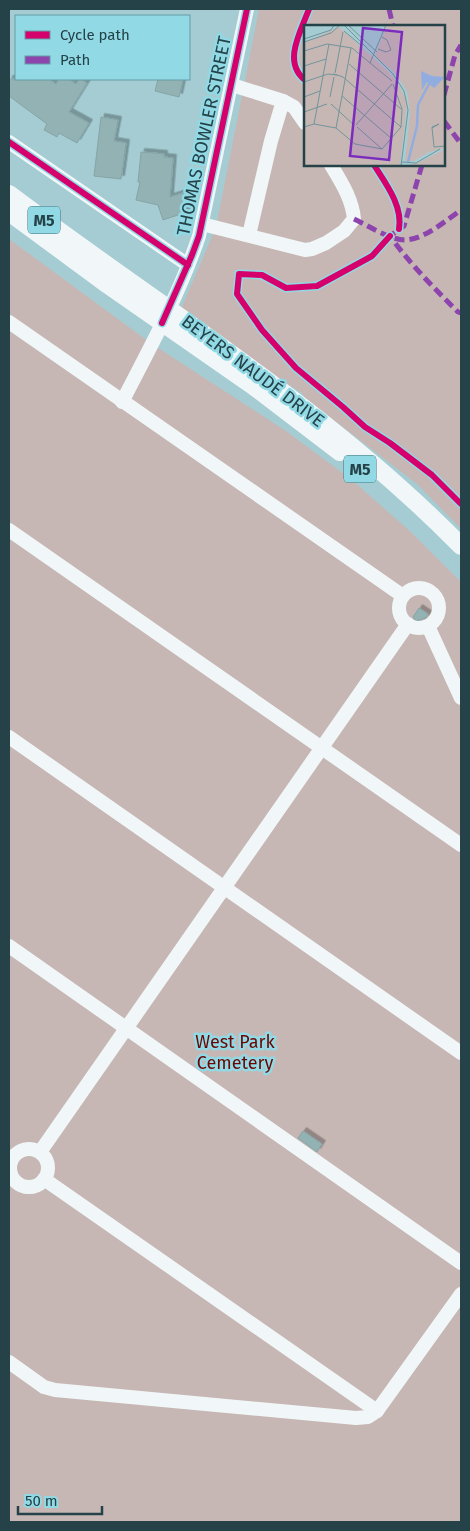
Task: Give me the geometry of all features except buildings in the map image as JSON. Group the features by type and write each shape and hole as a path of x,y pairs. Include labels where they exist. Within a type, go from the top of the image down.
{"main road":[{"name":"BEYERS NAUDÉ DRIVE","path":"9,194 334,447 405,507 461,561"},
{"name":"BEYERS NAUDÉ DRIVE","path":"9,212 39,236 165,316 196,330 259,374 319,420 426,512 461,546"}],"street":[{"name":"THOMAS BOWLER STREET","path":"122,402 188,265 202,224 247,9"},
{"path":"232,85 283,100 294,108 304,122"},
{"path":"249,235 271,141 283,100"},
{"path":"9,142 188,265"},
{"path":"202,224 249,235 298,250 312,249 326,243 344,231 354,219 349,197 332,166"},
{"path":"9,322 403,596"},
{"path":"9,530 461,846"},
{"path":"416,588 426,589 435,595 439,605 438,615 432,624 418,628 408,624 404,621 399,611 400,601 406,592 416,588"},
{"path":"40,1152 408,624"},
{"path":"428,626 461,698"},
{"path":"9,737 461,1053"},
{"path":"9,946 461,1263"},
{"path":"30,1148 40,1152 44,1155 48,1164 48,1170 44,1179 32,1187 22,1186 17,1183 11,1176 9,1166 11,1155 30,1148"},
{"path":"44,1179 377,1411"},
{"path":"9,1362 44,1387 56,1390 356,1418 368,1417 377,1411 461,1294"}],"green space":[{"path":"259,9 461,9 461,529 417,484 305,398 302,393 178,316 216,227"},
{"name":"West Park Cemetery","path":"9,239 152,344 286,431 352,480 412,533 461,582 461,1522 9,1522"}],"marked path":[{"path":"389,9 393,25"},
{"path":"445,91 455,55 461,45"},
{"path":"445,122 461,144"},
{"path":"422,166 404,226 390,236 422,276 461,313"},
{"path":"354,219 386,235 405,240 427,233 461,210"}],"cycle path":[{"path":"162,323 199,236 247,9"},
{"path":"304,79 298,73 294,55 298,36 309,9"},
{"path":"9,142 188,265"},
{"path":"375,166 396,204 400,220 399,229"},
{"path":"390,236 372,256 317,286 286,288 262,275 239,274 237,294 262,330 296,368 365,427 390,443 432,475 461,504"}]}
